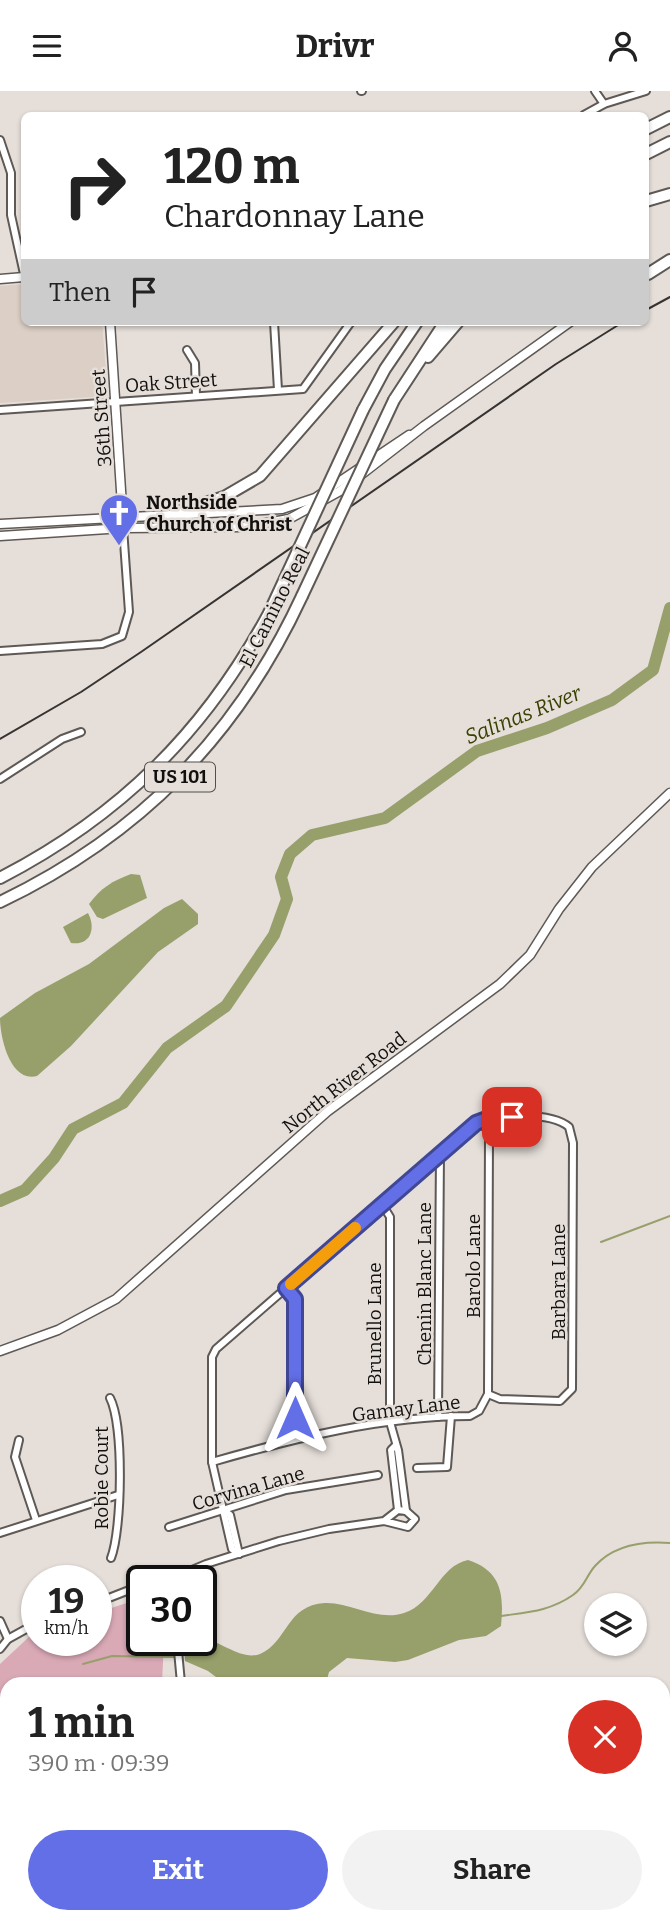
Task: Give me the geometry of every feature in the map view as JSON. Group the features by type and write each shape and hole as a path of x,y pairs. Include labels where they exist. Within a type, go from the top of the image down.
{"highway":[{"path":"649,128 670,117"},
{"path":"649,152 670,142"},
{"path":"649,200 670,194"},
{"path":"649,273 670,260"},
{"path":"649,273 670,267"},
{"path":"174,513 224,497 260,476 391,326"},
{"name":"El Camino Real","path":"0,878 76,835 114,807 162,764 222,691 270,613 363,410 385,369 414,326"},
{"name":"El Camino Real","path":"0,902 77,861 127,825 178,779 212,743 246,697 281,640 394,400 442,326"},
{"path":"405,382 454,326"}],"main road":[{"path":"0,279 21,276"},
{"name":"36th Street","path":"110,326 123,528"},
{"path":"0,536 123,528 242,527 289,519 340,491 424,426 564,326"},
{"path":"0,524 174,513 264,512 300,505 424,426"},
{"name":"North River Road","path":"0,1351 58,1330 116,1299 328,1111 500,984 530,955 559,909 592,867 670,793"}],"street":[{"path":"594,91 604,104"},
{"path":"600,91 604,104"},
{"path":"589,112 604,104 646,91"},
{"path":"0,140 11,173 11,215 21,261"},
{"path":"274,326 278,390"},
{"name":"Oak Street","path":"0,409 303,389 348,326"},
{"path":"187,350 195,363 197,396"},
{"name":"36th Street","path":"0,651 102,644 122,636 129,612 123,528"},
{"path":"0,779 62,739 81,732"},
{"name":"Barbara Lane","path":"482,1120 492,1117 553,1117 563,1121 573,1133 574,1382 566,1397 560,1401 500,1399 488,1394"},
{"path":"239,1554 230,1515 223,1510 212,1462 213,1354 440,1152 482,1120"},
{"name":"Barolo Lane","path":"479,1411 488,1394 489,1135 482,1120"},
{"name":"Chenin Blanc Lane","path":"438,1417 440,1152"},
{"name":"Brunello Lane","path":"382,1204 390,1217 390,1422 394,1445 398,1450 402,1511"},
{"path":"286,1288 295,1299 298,1439"},
{"name":"Robie Court","path":"110,1398 118,1425 118,1531 111,1558"},
{"name":"Gamay Lane","path":"212,1462 298,1439 390,1422 470,1416 479,1411"},
{"path":"417,1468 447,1467 450,1416"},
{"path":"19,1440 15,1457 36,1520"},
{"name":"Corvina Lane","path":"169,1527 286,1490 378,1475"},
{"path":"0,1533 118,1495"},
{"path":"209,1565 329,1529 384,1521 402,1511 415,1519 408,1527 384,1521"},
{"path":"0,1622 8,1639"},
{"path":"0,1649 8,1639 21,1632"},
{"path":"0,1635 8,1639"},
{"path":"178,1656 180,1677"}],"shaded area":[{"path":"21,284 21,326 102,326 108,396 0,403 0,286"},
{"path":"131,874 140,875 147,898 103,919 97,917 89,904 107,886"},
{"path":"182,899 198,914 198,924 158,952 71,1046 37,1076 20,1073 8,1057 0,1018 35,993 89,964 164,908"},
{"path":"88,913 92,924 90,935 83,942 71,943 63,927"},
{"path":"468,1560 488,1571 501,1594 501,1626 486,1636 459,1640 408,1660 395,1662 347,1658 329,1672 328,1677 216,1677 185,1661 185,1656 217,1656 217,1644 246,1655 260,1654 276,1641 302,1610 312,1605 345,1605 384,1615 404,1613 422,1602 450,1570"},
{"path":"126,1603 126,1656 163,1656 162,1677 0,1677 0,1664 21,1644 21,1656 112,1656 112,1608"}],"waterway":[{"name":"Salinas River","path":"0,1201 25,1190 54,1158 73,1129 123,1103 167,1048 226,1006 274,935 287,899 281,877 290,854 312,835 385,818 477,751 547,728 612,700 653,670 670,608"},
{"path":"601,1242 670,1216"},
{"path":"501,1616 539,1610 573,1595 603,1559 620,1549 640,1544 670,1543"},
{"path":"83,1664 112,1656 177,1657"}],"railway":[{"path":"649,308 670,297"},
{"path":"0,739 81,692 141,652 556,364 617,326"}],"slow traffic":[{"path":"291,1284 355,1228"}],"place":[{"name":"Northside Church of Christ","path":"119,547"}],"route":[{"path":"295,1418 295,1299 286,1288 476,1123 492,1117 512,1117"}]}
